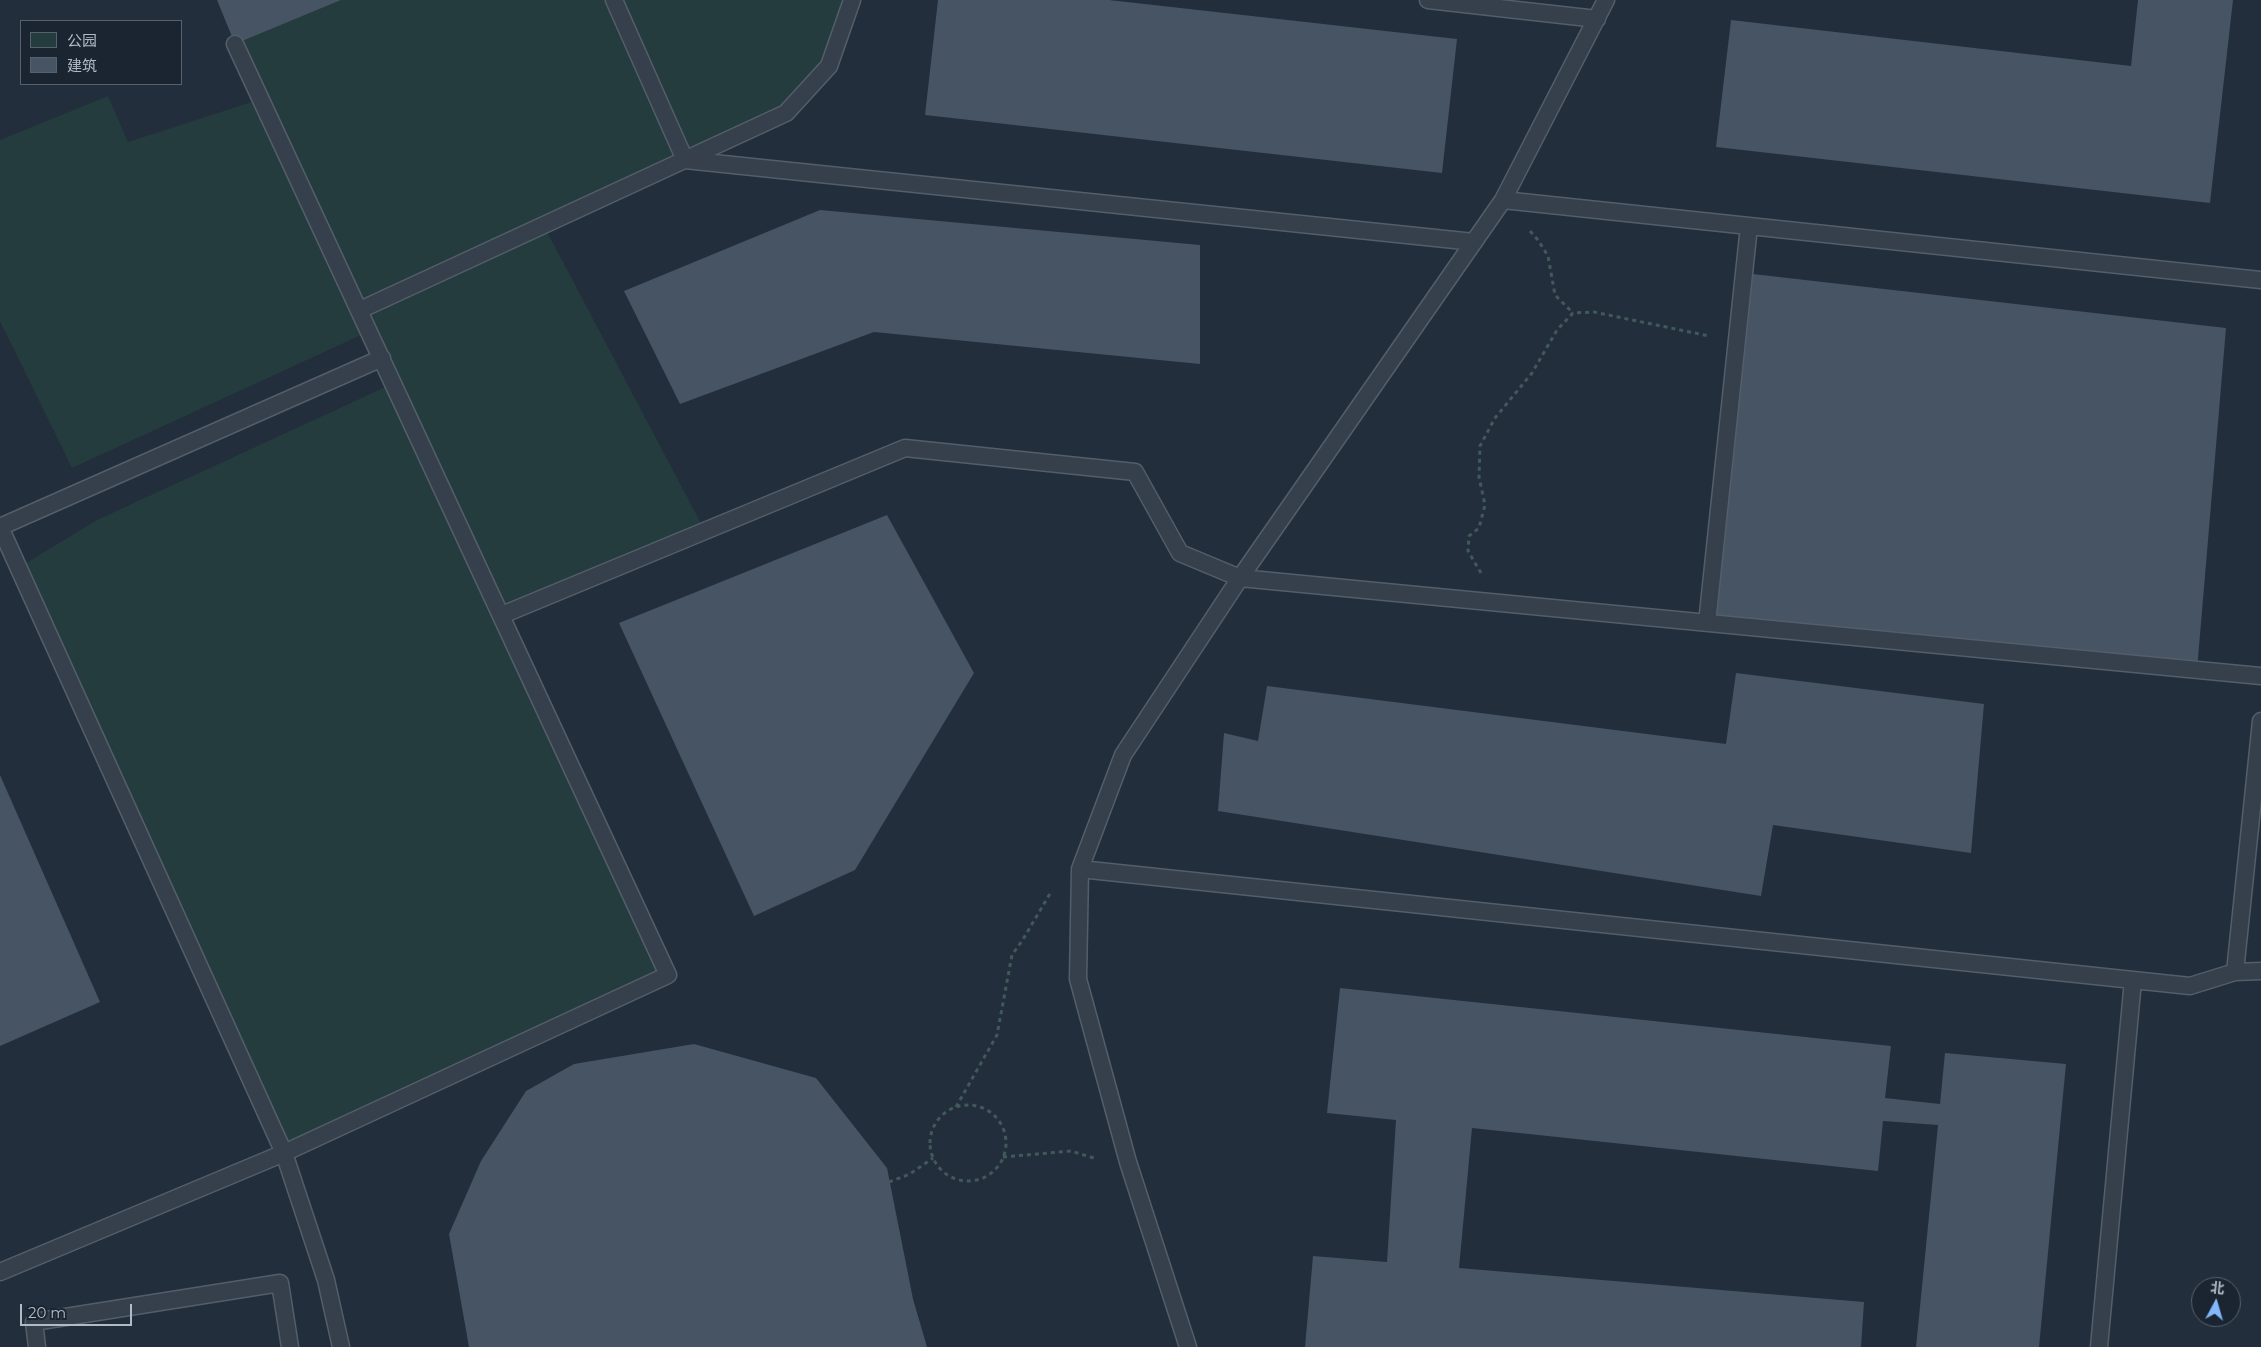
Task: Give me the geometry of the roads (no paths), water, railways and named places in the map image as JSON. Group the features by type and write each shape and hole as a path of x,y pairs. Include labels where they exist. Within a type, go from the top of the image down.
{"lane":[{"path":"614,0 685,160"},
{"path":"360,310 786,113 828,66 852,0"},
{"path":"1428,0 1597,19"},
{"path":"1188,1347 1128,1162 1078,979 1080,869 1123,755 1240,578 1503,200 1606,0"},
{"path":"0,1272 284,1153 668,975 235,44"},
{"path":"685,160 1474,242"},
{"path":"1503,200 2261,280"},
{"path":"1707,623 1749,226"},
{"path":"341,1347 326,1280 284,1153 0,527 382,358"},
{"path":"502,615 905,448 1135,472 1180,553 1240,578 2261,676"},
{"path":"2235,972 2261,721"},
{"path":"1080,869 2190,986 2235,972 2261,971"},
{"path":"2099,1347 2133,980"},
{"path":"37,1347 34,1322 280,1283 290,1347"}]}
